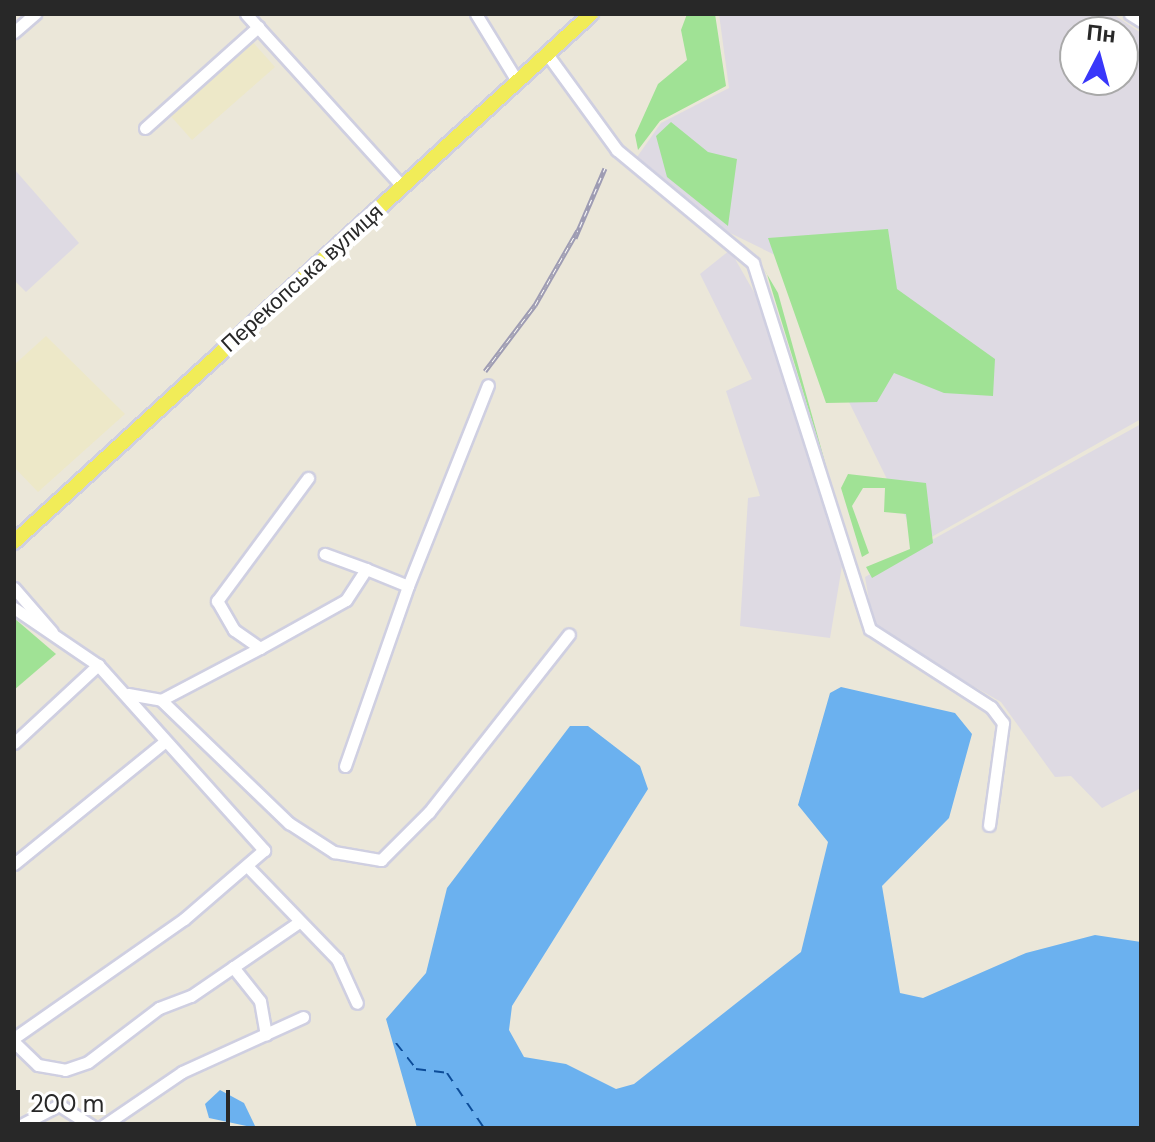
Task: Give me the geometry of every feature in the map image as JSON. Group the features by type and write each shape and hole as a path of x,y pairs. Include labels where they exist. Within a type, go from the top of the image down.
{"main road":[{"name":"Перекопська вулиця","path":"14,542 591,14"}],"street":[{"path":"14,32 35,14"},
{"path":"246,14 402,186"},
{"path":"476,14 517,81"},
{"path":"1130,14 1141,21"},
{"path":"145,128 258,27"},
{"path":"547,54 617,150 753,263 870,629 991,707 1003,723 989,825"},
{"path":"345,766 408,586 488,385"},
{"path":"260,648 234,630 217,601 308,478"},
{"path":"325,554 408,586"},
{"path":"161,700 346,600 366,569"},
{"path":"14,588 52,632"},
{"path":"14,608 98,665 128,694 163,743 262,843 249,868 14,1040 38,1065 65,1070 88,1062 159,1008 233,967 296,924"},
{"path":"128,694 161,700 289,823 334,852 381,860 429,812 569,634"},
{"path":"14,743 98,665"},
{"path":"14,864 163,743"},
{"path":"249,868 296,924 337,959 357,1003"},
{"path":"233,967 260,1001 266,1034"},
{"path":"15,1128 59,1105 98,1128 182,1072 303,1017"}],"shaded area":[{"path":"719,14 1113,14 1116,16 1059,16 1059,96 1139,96 1139,32 1141,33 1141,419 919,544 777,256 724,230 637,157 661,123 729,88"},
{"path":"251,40 275,67 192,140 168,113"},
{"path":"15,170 79,243 26,292 14,280"},
{"path":"730,250 763,308 843,560 830,638 740,626 748,498 760,496 726,391 752,379 700,274"},
{"path":"46,336 125,414 38,492 14,467 14,365"},
{"path":"1141,424 1141,788 1102,808 1071,776 1055,777 1001,702 884,635 873,623 865,577"}],"green space":[{"path":"687,14 715,14 726,86 660,121 638,150 635,135 658,84 687,60 681,30"},
{"path":"671,122 708,152 737,159 728,226 667,177 656,136"},
{"path":"888,229 897,289 995,359 993,396 944,393 894,373 877,402 826,403 768,238"},
{"path":"767,275 778,293 828,473"},
{"path":"848,474 926,483 933,543 872,578 866,567 910,549 906,514 884,512 885,488 863,488 852,506 869,553 862,557 841,488"},
{"path":"14,618 56,654 14,690"}],"water":[{"path":"841,687 955,713 972,734 949,818 882,886 900,993 923,998 1026,953 1095,935 1141,942 1141,1128 417,1128 386,1019 426,973 447,888 570,726 588,726 640,766 648,789 512,1006 509,1030 524,1057 566,1064 616,1089 634,1084 801,952 828,842 798,805 830,693"},
{"path":"220,1090 244,1103 256,1128 209,1118 205,1104"}],"ferry route":[{"path":"396,1043 416,1069 447,1073 484,1128"}],"railway":[{"path":"575,238 605,168"},
{"path":"485,371 535,305 578,230"}]}
